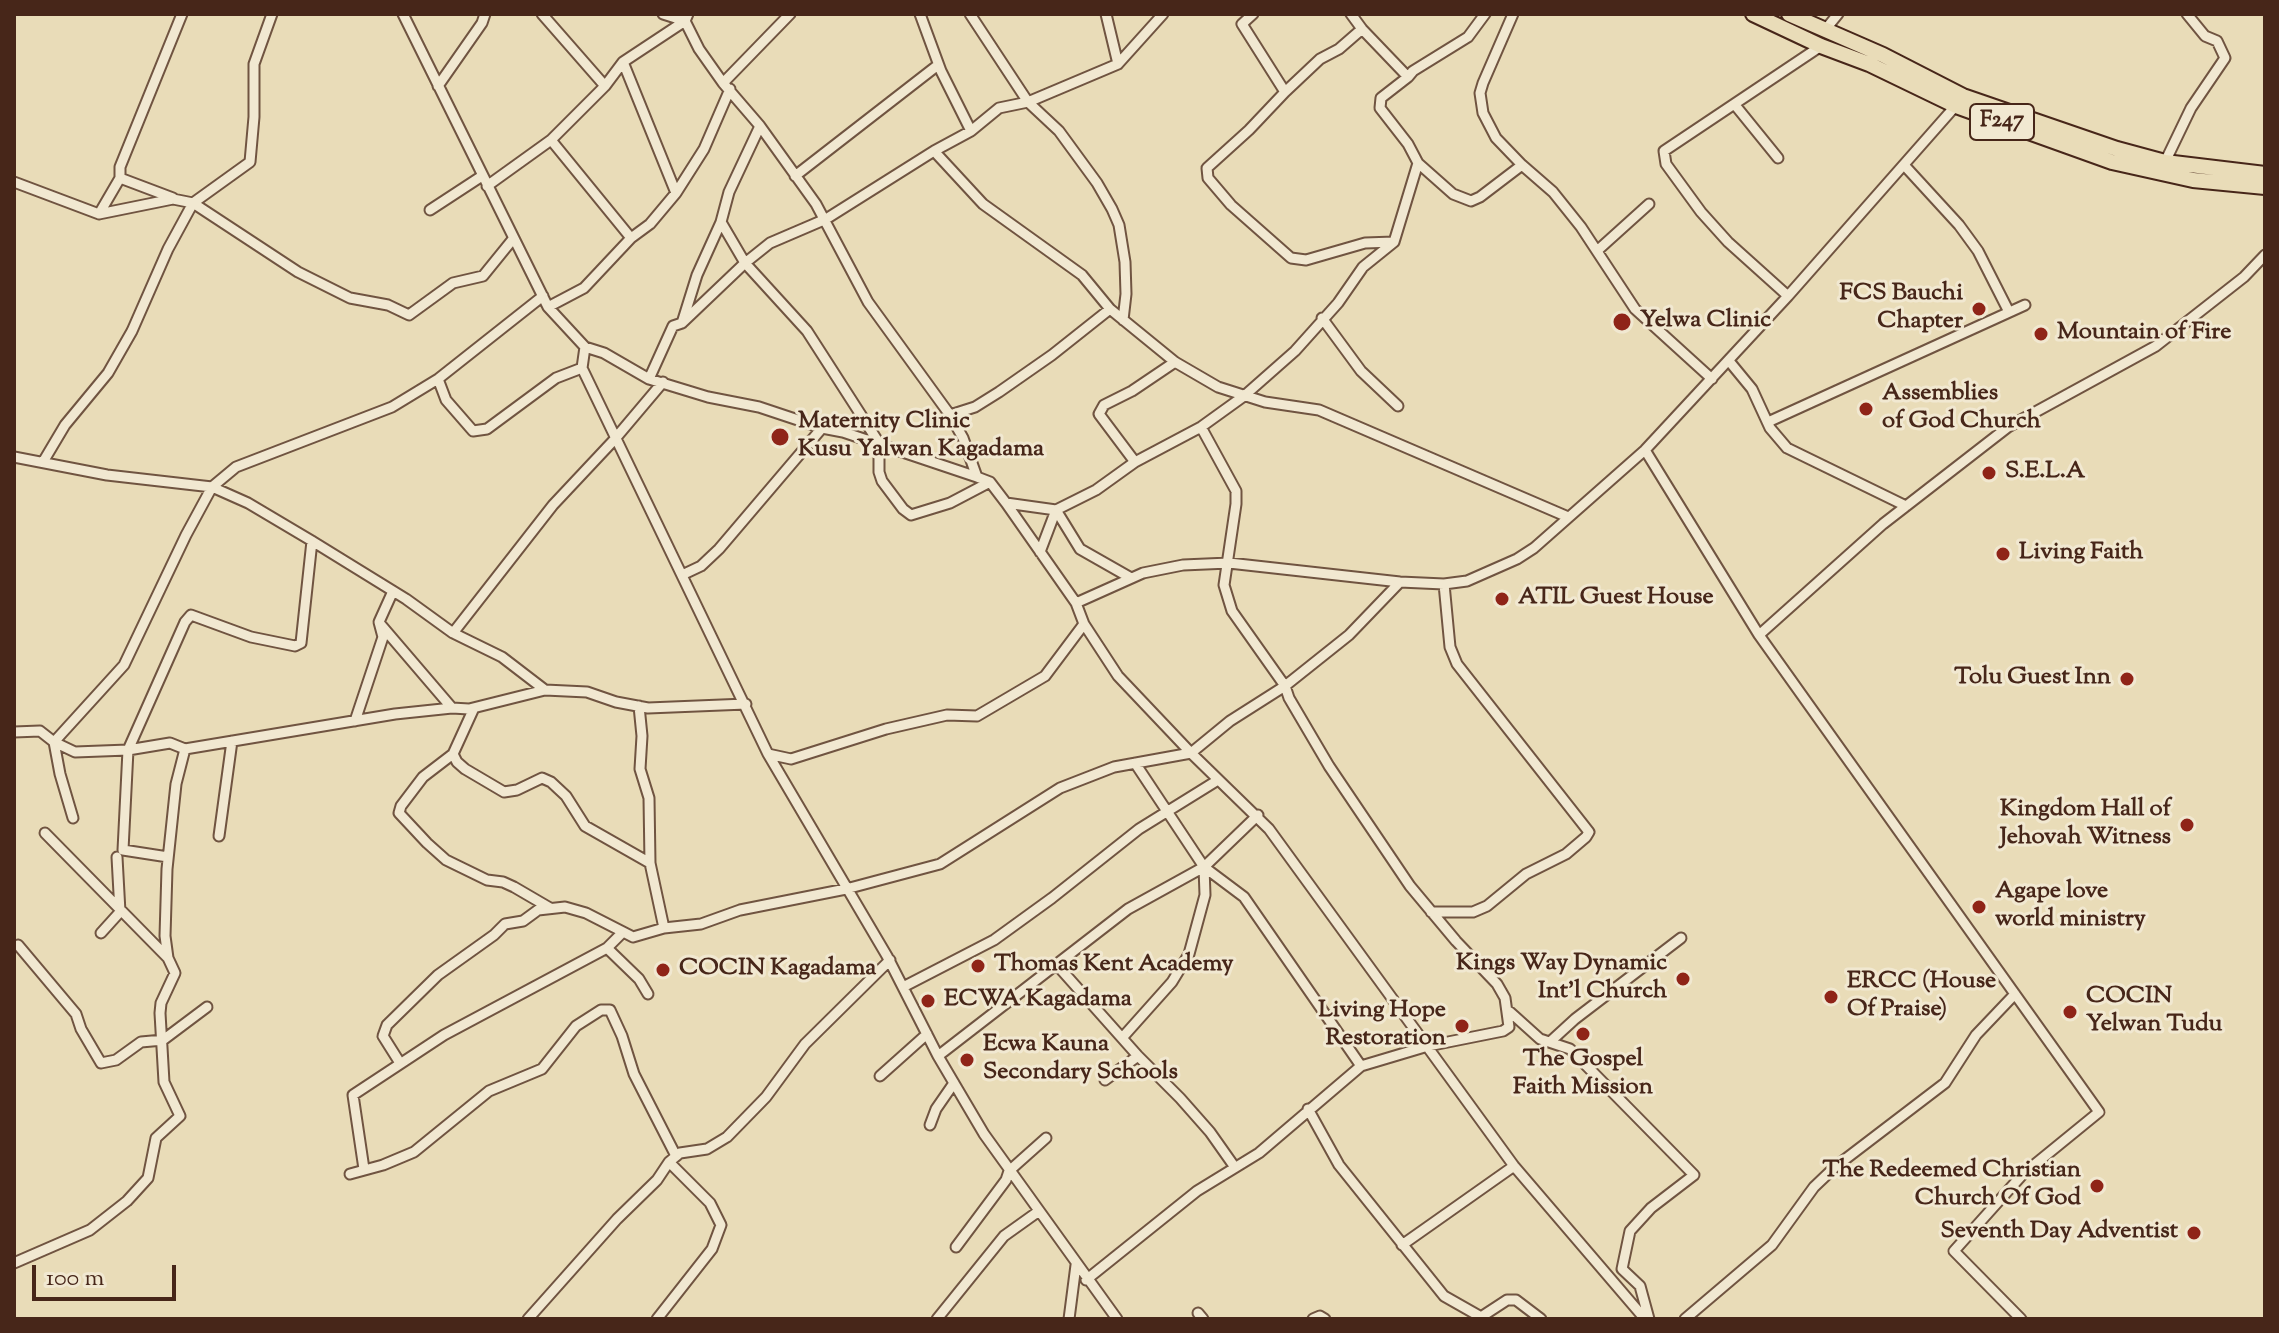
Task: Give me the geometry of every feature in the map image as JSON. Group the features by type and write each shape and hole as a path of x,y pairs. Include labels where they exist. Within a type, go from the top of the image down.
{"main road":[{"name":"F247","path":"1753,14 1821,46 2112,162 2193,180 2265,187"},
{"name":"F247","path":"1789,14 1959,101 2165,162 2265,174"}],"street":[{"path":"99,214 120,178 120,167 182,14"},
{"path":"43,462 65,425 108,373 132,331 168,249 193,203 250,162 254,64 272,14"},
{"path":"403,14 548,307 585,347 604,353 649,379 708,397 759,407 879,443 990,482 1076,603 1084,624 1124,683 1218,780 1258,815 1514,1166 1647,1319"},
{"path":"438,86 482,23 485,14"},
{"path":"542,14 605,86"},
{"path":"663,14 686,17"},
{"path":"548,307 584,288 631,238 650,224 676,193 713,134 726,86 790,14"},
{"path":"920,14 938,65 971,131"},
{"path":"970,14 1028,102 1059,131 1112,209 1119,225 1125,262 1123,320"},
{"path":"1106,14 1118,64"},
{"path":"649,379 673,326 682,323 770,243 826,219 971,131 999,108 1028,102 1118,64 1163,14"},
{"path":"1253,14 1242,24 1285,92"},
{"path":"1351,14 1408,77"},
{"path":"1485,14 1468,37 1413,71 1381,98 1380,108 1408,144 1418,163 1453,194 1471,201 1522,165"},
{"path":"1513,14 1480,93 1483,113 1496,138 1553,192 1598,250 1635,309 1712,379"},
{"path":"1825,30 1838,14"},
{"path":"2165,162 2191,108 2225,58 2217,41 2205,36 2187,14"},
{"path":"430,210 485,181 551,140 605,86 623,62 686,17"},
{"path":"686,17 699,49 760,126 826,219 868,302 950,415 963,438 977,477"},
{"path":"1362,29 1339,49 1320,59 1285,92 1207,168 1208,178 1231,205 1291,258 1306,260 1365,243 1394,242"},
{"path":"1788,296 1728,242 1701,212 1666,164 1664,151 1821,46"},
{"path":"623,62 676,193"},
{"path":"795,176 938,65"},
{"path":"1076,603 1143,573 1183,565 1226,563 1444,584 1467,581 1517,559 1534,548 1645,450 1788,296 1959,101"},
{"path":"1735,105 1778,158"},
{"path":"682,323 697,275 721,222 729,192 760,126"},
{"path":"551,140 631,238"},
{"path":"934,151 983,204 1082,275 1110,309 1175,362 1218,387 1265,402 1319,410 1568,517"},
{"path":"1006,503 1056,510 1096,490 1135,462 1201,427 1244,396 1295,351 1338,303 1363,267 1394,242 1418,163"},
{"path":"1904,165 1959,225 1978,251 2009,312"},
{"path":"120,178 173,199 193,203 298,272 350,298 388,305 409,315 453,283 483,276 513,239"},
{"path":"14,182 99,214 173,199"},
{"path":"1598,250 1649,204"},
{"path":"721,222 745,263 807,331 879,443 882,481 899,504 911,515 958,500 990,482"},
{"path":"1759,635 1906,506 2022,418 2156,346 2244,277 2265,255"},
{"path":"54,742 124,665 212,487 236,467 392,407 438,379 543,296"},
{"path":"1768,422 2025,305"},
{"path":"950,415 975,407 999,392 1110,309"},
{"path":"1322,318 1361,371 1398,406"},
{"path":"585,347 582,368 614,440 768,754 905,986 938,1056 984,1134 1086,1280 1117,1319"},
{"path":"1729,361 1752,389 1770,428 1787,448 1906,506"},
{"path":"1135,462 1099,414 1104,405 1122,397 1175,362"},
{"path":"438,379 446,400 473,431 487,429 556,378 582,368"},
{"path":"453,633 553,505 663,382"},
{"path":"1086,1280 1181,1202 1259,1153 1361,1066 1509,1027 1505,998 1497,984 1410,886 1329,766 1285,686 1232,611 1224,585 1236,491 1201,427"},
{"path":"682,575 701,566 719,549 822,428"},
{"path":"1645,450 1759,635 2099,1112 2023,1174 1954,1251 2015,1317"},
{"path":"14,457 107,475 212,487 248,503 312,541 453,633 502,657 545,690"},
{"path":"1040,552 1056,510"},
{"path":"1056,510 1080,549 1131,578"},
{"path":"168,857 123,850 128,750 185,622 191,615 251,637 295,646 301,643 312,541"},
{"path":"400,1063 383,1036 387,1025 438,975 505,924 523,921 538,910 565,907 586,913 633,937 664,928 701,924 740,910 846,889 940,864 1060,788 1114,767 1191,753 1230,721 1285,686 1349,635 1400,582"},
{"path":"1431,912 1473,912 1487,906 1526,874 1566,854 1589,832 1457,664 1448,636 1444,584"},
{"path":"355,721 383,637 379,622 393,591"},
{"path":"379,622 452,708"},
{"path":"768,754 791,759 886,729 947,715 977,716 1045,676 1084,624"},
{"path":"14,732 40,731 75,752 128,750 170,743 185,749 395,714 474,708 545,690 587,692 639,706 676,708 746,704"},
{"path":"639,706 642,736 640,769 649,798 650,863 664,928"},
{"path":"474,708 453,754 423,777 399,813 446,860 487,880 514,887 550,908"},
{"path":"219,836 232,741"},
{"path":"54,742 73,818"},
{"path":"14,1263 90,1230 142,1187 148,1178 156,1138 180,1116 164,1082 161,1003 175,973 168,958 165,936 168,857 176,784 185,749"},
{"path":"453,754 465,769 504,792 517,790 542,778 551,782 566,796 585,826 650,863"},
{"path":"1135,763 1204,867 1244,897 1361,1066"},
{"path":"905,986 994,940 1139,829 1218,780"},
{"path":"938,1056 1128,909 1204,867 1258,815"},
{"path":"45,833 168,958"},
{"path":"101,933 120,912 117,857"},
{"path":"1122,1038 1172,982 1189,954 1205,895 1204,867"},
{"path":"364,1169 353,1095 444,1035 607,948 622,933"},
{"path":"1551,1041 1681,938"},
{"path":"18,945 76,1014 101,1063 116,1060 141,1042 163,1040 207,1007"},
{"path":"607,948 639,979 648,994"},
{"path":"528,1319 617,1219 657,1180 672,1159 680,1153 707,1149 727,1137 766,1097 805,1044 890,960"},
{"path":"1057,965 1210,1132 1234,1166"},
{"path":"1685,1319 1772,1245 1814,1187 1835,1167 1945,1083 1976,1035 2015,994"},
{"path":"350,1174 414,1152 489,1091 542,1069 576,1026 601,1010 610,1010 634,1074 672,1159 710,1203 721,1225 712,1249 657,1319"},
{"path":"1508,1010 1540,1039 1570,1049 1694,1175 1651,1208 1630,1231 1622,1269 1640,1286 1647,1319"},
{"path":"880,1076 927,1034"},
{"path":"1105,1080 1138,1056"},
{"path":"930,1125 936,1109 954,1083"},
{"path":"1308,1109 1339,1165 1444,1296 1481,1317 1507,1300 1516,1300 1541,1319"},
{"path":"956,1247 1006,1180 1009,1171 1046,1138"},
{"path":"1402,1245 1514,1166"},
{"path":"937,1319 1004,1236 1039,1211"},
{"path":"1069,1319 1076,1265"},
{"path":"1313,1319 1320,1316 1325,1319"}],"place":[{"name":"FCS Bauchi Chapter","path":"1979,309"},
{"name":"Yelwa Clinic","path":"1622,322"},
{"name":"Mountain of Fire","path":"2041,334"},
{"name":"Assemblies of God Church","path":"1866,409"},
{"name":"Maternity Clinic Kusu Yalwan Kagadama","path":"780,437"},
{"name":"S.E.L.A","path":"1989,473"},
{"name":"Living Faith","path":"2003,554"},
{"name":"ATIL Guest House","path":"1502,599"},
{"name":"Tolu Guest Inn","path":"2127,679"},
{"name":"Kingdom Hall of Jehovah Witness","path":"2187,825"},
{"name":"Agape love world ministry","path":"1979,907"},
{"name":"Thomas Kent Academy","path":"978,966"},
{"name":"COCIN Kagadama","path":"663,970"},
{"name":"Kings Way Dynamic Int'l Church","path":"1683,979"},
{"name":"ERCC (House Of Praise)","path":"1831,997"},
{"name":"ECWA Kagadama","path":"928,1001"},
{"name":"COCIN Yelwan Tudu","path":"2070,1012"},
{"name":"Living Hope Restoration","path":"1462,1026"},
{"name":"The Gospel Faith Mission","path":"1583,1034"},
{"name":"Ecwa Kauna Secondary Schools","path":"967,1060"},
{"name":"The Redeemed Christian Church Of God","path":"2097,1186"},
{"name":"Seventh Day Adventist","path":"2194,1233"}]}
